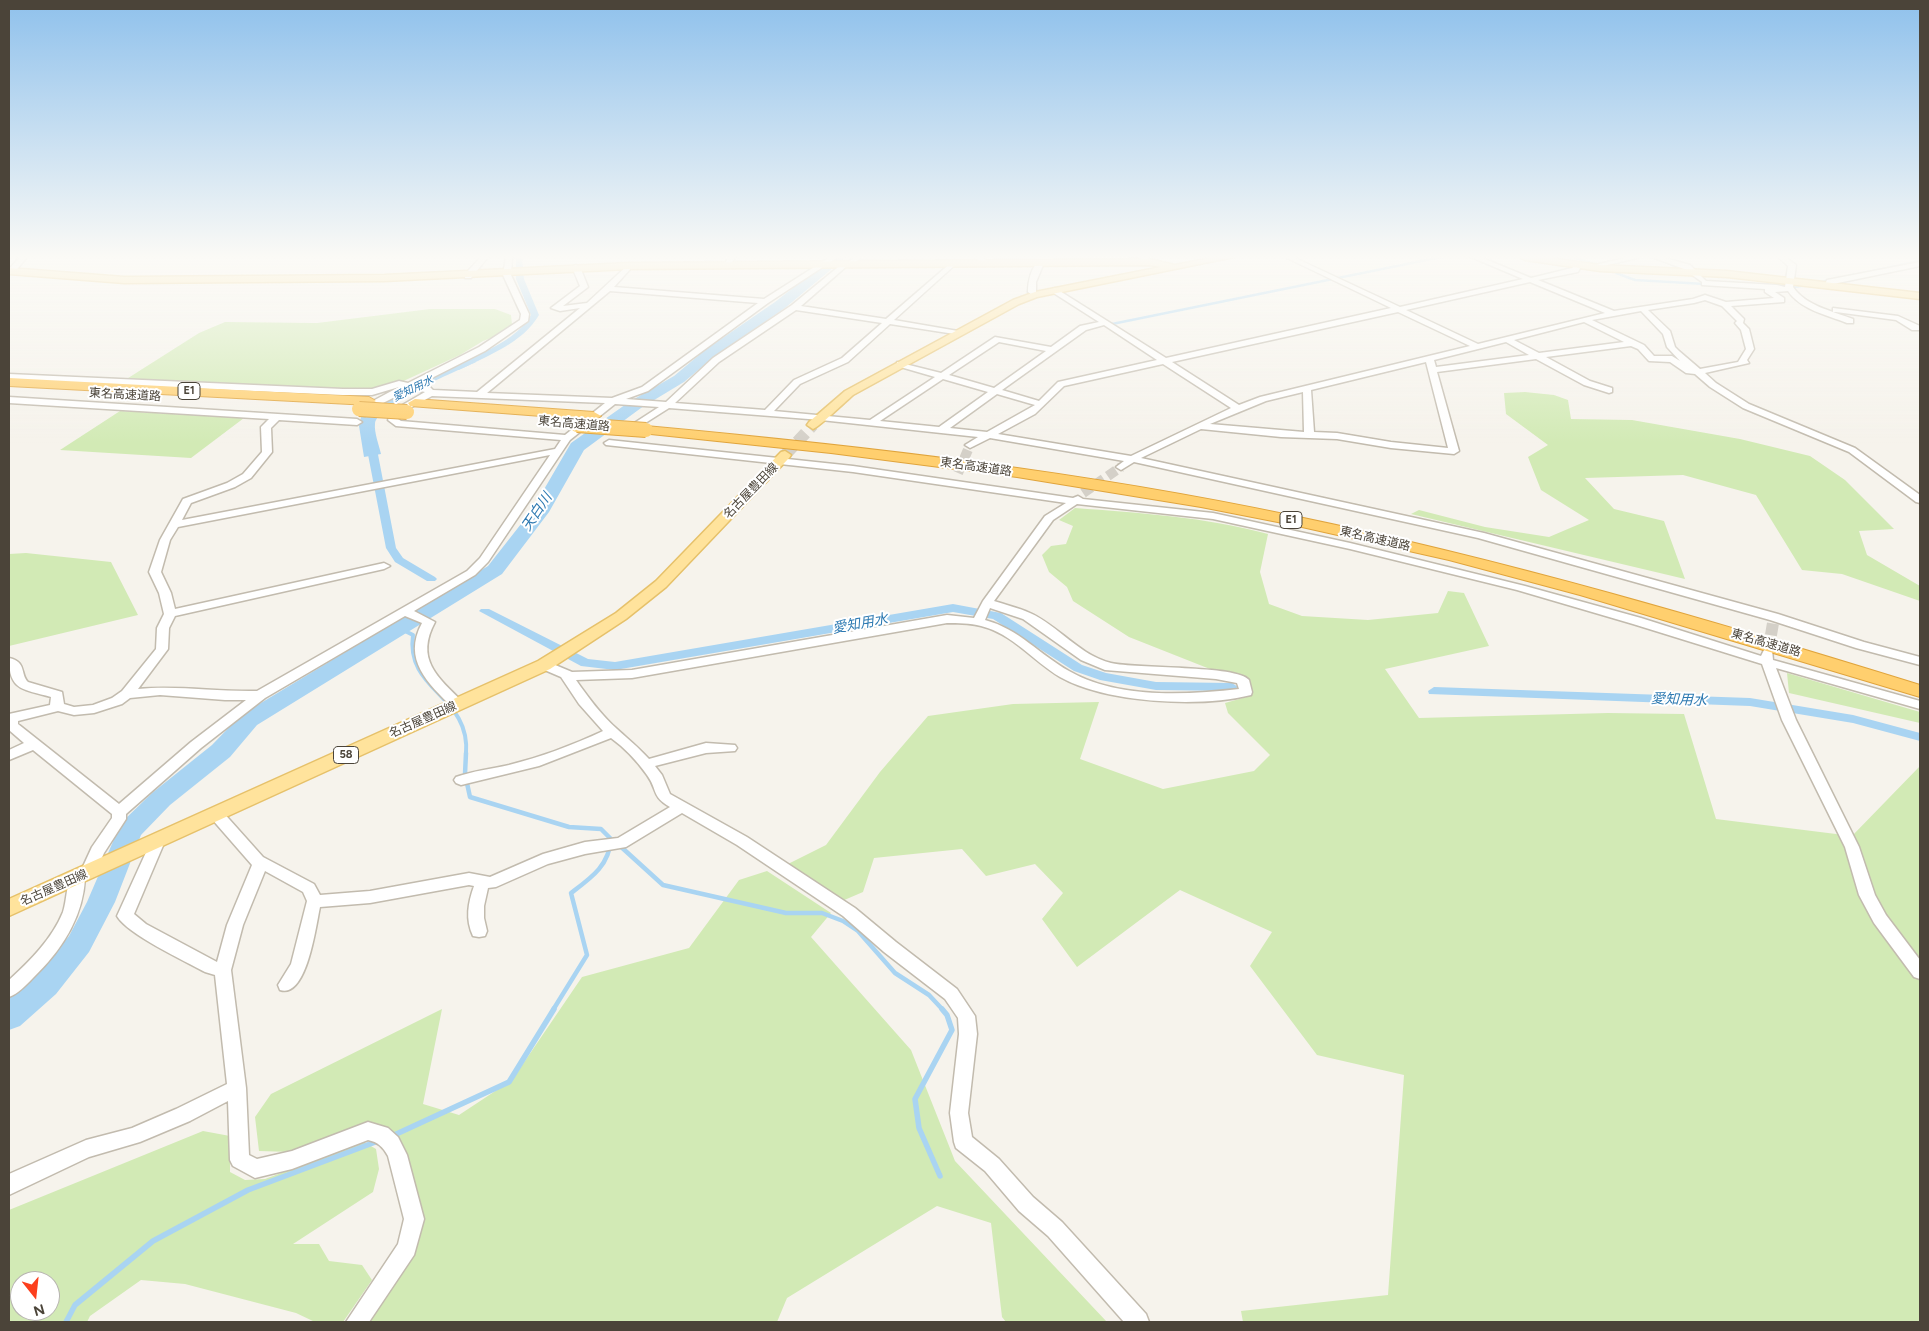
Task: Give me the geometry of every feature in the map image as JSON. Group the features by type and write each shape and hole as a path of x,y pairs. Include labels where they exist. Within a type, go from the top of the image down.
{"highway":[{"name":"東名高速道路","path":"9,382 362,412"},
{"name":"東名高速道路","path":"9,388 362,412 411,408 594,416 648,425 1015,472 1291,520 1383,540 1546,580 1816,658 1920,691"},
{"name":"東名高速道路","path":"411,408 577,425 648,425 1049,466 1226,496 1388,531 1538,568 1792,638 1920,678"}],"main road":[{"path":"813,425 849,393 984,319"},
{"name":"名古屋豊田線","path":"9,908 458,705 575,647 621,616 661,584 782,458"}],"street":[{"path":"9,400 277,417 362,412 410,385 482,349 524,319"},
{"path":"479,395 571,319"},
{"path":"9,990 44,956 65,926 97,851 119,819 119,812 196,745 260,695 406,612 466,576 480,565 567,438 618,402 645,389 740,319"},
{"path":"777,319 716,360 668,405 609,443 782,458 853,469 956,478 1206,515 1350,546 1521,588 1768,658 1920,705"},
{"path":"877,319 958,333"},
{"path":"1099,319 1237,408"},
{"path":"970,446 1032,412 1061,384 1358,319"},
{"path":"1420,319 1478,346"},
{"path":"1121,467 1132,459 1237,408 1306,388 1592,319"},
{"path":"1654,319 1668,333 1671,347 1676,353 1713,384 1746,406 1852,450 1920,500"},
{"path":"1586,321 1641,347 1652,359 1672,359 1689,371 1699,372 1745,363 1742,361 1750,352 1745,329 1739,323 1741,321 1739,319"},
{"path":"1845,319 1850,321"},
{"path":"1900,319 1915,328 1920,328"},
{"path":"768,412 796,382 845,360 890,321"},
{"path":"941,430 1084,328 1105,323"},
{"path":"872,422 1001,338 1053,350"},
{"path":"1509,340 1587,383 1608,390"},
{"path":"1434,370 1541,357 1632,343"},
{"path":"1200,426 1337,436 1391,445 1454,451 1434,370 1429,358"},
{"path":"900,364 1042,404"},
{"path":"9,377 343,392 372,392 399,384 410,385 428,391 768,412 987,435 1132,459 1480,536 1917,656"},
{"path":"1306,388 1309,435"},
{"path":"428,391 395,413 393,420 399,424 567,438"},
{"path":"119,812 12,726 10,718 39,713 57,706 83,711 117,701 127,694 162,649 163,628 170,614 165,593 155,572 166,540 187,501 231,485 247,476 267,452 266,427 277,417"},
{"path":"175,524 558,451"},
{"path":"978,621 987,603 1050,518 1080,497"},
{"path":"170,614 384,566"},
{"path":"546,663 570,676 632,674 947,619 978,621 1003,630 1064,674 1098,689 1135,695 1221,695 1246,692 1243,680 1216,675 1142,672 1109,668 1085,657 1027,616 987,603"},
{"path":"406,612 428,622 419,654 426,672 458,705"},
{"path":"1768,658 1787,716 1852,847 1867,895 1880,919 1920,972"},
{"path":"9,662 18,670 18,680 23,685 57,695 57,706"},
{"path":"570,676 567,676 584,701 612,732 627,743 647,764 655,775 664,797 742,841 849,912 890,947 951,994 966,1016 968,1034 959,1113 963,1142 992,1165 1026,1204 1054,1229 1138,1322"},
{"path":"127,694 160,691 225,696 260,695"},
{"path":"462,780 506,770 580,747 612,732"},
{"path":"9,756 33,744"},
{"path":"647,764 706,748 730,748"},
{"path":"315,901 370,897 468,880 491,883 558,856 616,844 681,807"},
{"path":"216,814 261,862 309,888 315,901"},
{"path":"150,845 125,916 140,928 211,967 223,970"},
{"path":"261,862 235,925 223,970 237,1088 240,1160 254,1169 292,1160 368,1131 382,1134 391,1143 397,1155 414,1219 408,1248 357,1322"},
{"path":"479,931 474,916 474,908 483,882"},
{"path":"286,985 298,966 315,901"},
{"path":"9,1186 86,1149 134,1136 183,1115 237,1088"}],"green space":[{"path":"348,319 511,319 512,324 507,332 483,341 460,355 384,390 125,380 199,333 225,322 317,323"},
{"path":"1525,392 1554,395 1568,400 1571,419 1632,420 1740,439 1810,456 1845,480 1894,529 1859,531 1867,555 1920,586 1920,601 1842,574 1802,570 1756,495 1683,475 1585,478 1614,509 1664,521 1685,579 1411,514 1419,510 1485,527 1549,537 1589,520 1541,490 1528,457 1548,445 1506,414 1504,393"},
{"path":"120,411 244,418 191,458 60,450"},
{"path":"1075,508 1148,514 1220,523 1268,534 1260,572 1269,604 1302,616 1368,620 1438,613 1448,591 1464,593 1489,646 1385,669 1419,718 1608,713 1684,714 1716,819 1852,836 1920,766 1920,1322 1243,1322 1241,1311 1388,1295 1404,1075 1317,1055 1250,966 1272,932 1180,890 1077,967 1042,919 1063,893 1035,864 986,876 962,849 874,858 863,892 842,901 788,864 826,845 880,772 928,716 1013,704 1099,702 1080,759 1163,789 1254,771 1270,755 1228,713 1225,703 1250,696 1248,680 1215,671 1129,637 1073,601 1067,587 1049,572 1042,555 1051,546 1066,544 1073,526 1059,520"},
{"path":"26,553 111,562 138,615 9,646 9,554"},
{"path":"1787,673 1920,712 1920,723 1789,693"},
{"path":"767,871 831,913 811,937 911,1050 955,1161 1107,1322 1006,1322 1002,1317 991,1223 937,1206 787,1298 777,1322 369,1322 416,1249 421,1217 401,1142 387,1130 291,1152 259,1151 255,1117 271,1094 442,1009 423,1104 459,1115 512,1080 582,977 689,948 739,880"},
{"path":"203,1131 230,1136 230,1172 245,1180 265,1179 364,1142 376,1149 379,1169 373,1192 293,1244 319,1244 329,1261 362,1265 372,1280 343,1322 315,1322 296,1313 185,1284 141,1280 90,1316 87,1322 9,1322 9,1210"}],"water":[{"path":"463,361 476,362 419,389 389,407 379,416 375,427 381,454 364,457 359,426 361,417 386,398"}],"waterway":[{"name":"愛知用水","path":"456,368 500,346 523,331 532,319"},
{"name":"天白川","path":"9,1017 45,985 79,944 101,902 130,830 161,799 221,751 249,720 495,570 540,512 577,447 635,405 679,379 710,353 759,319"},
{"path":"1112,324 1136,319"},
{"name":"愛知用水","path":"370,439 391,548 399,560 431,579"},
{"name":"愛知用水","path":"485,611 585,663 615,666 953,608 997,616 1078,668 1104,677 1156,686 1232,687"},
{"path":"399,628 413,635 413,654 419,669 459,718 465,734 466,754"},
{"name":"愛知用水","path":"1434,691 1750,702 1853,719 1920,737"},
{"path":"466,754 465,774 470,797 569,827 601,829 611,839 610,848 603,864 592,876 571,893 587,955 553,1010"},
{"path":"619,845 663,885 786,913 822,913 843,921 858,931 895,973 929,995 943,1010"},
{"path":"392,1136 509,1082 554,1009"},
{"path":"940,1176 919,1128 915,1099 952,1030 947,1015 942,1009"},
{"path":"66,1322 75,1305 153,1241 248,1190 378,1141"}],"tunnel":[{"path":"785,455 813,425"},
{"path":"958,473 970,445"},
{"path":"1083,493 1121,467"},
{"path":"1768,653 1774,617"}]}
